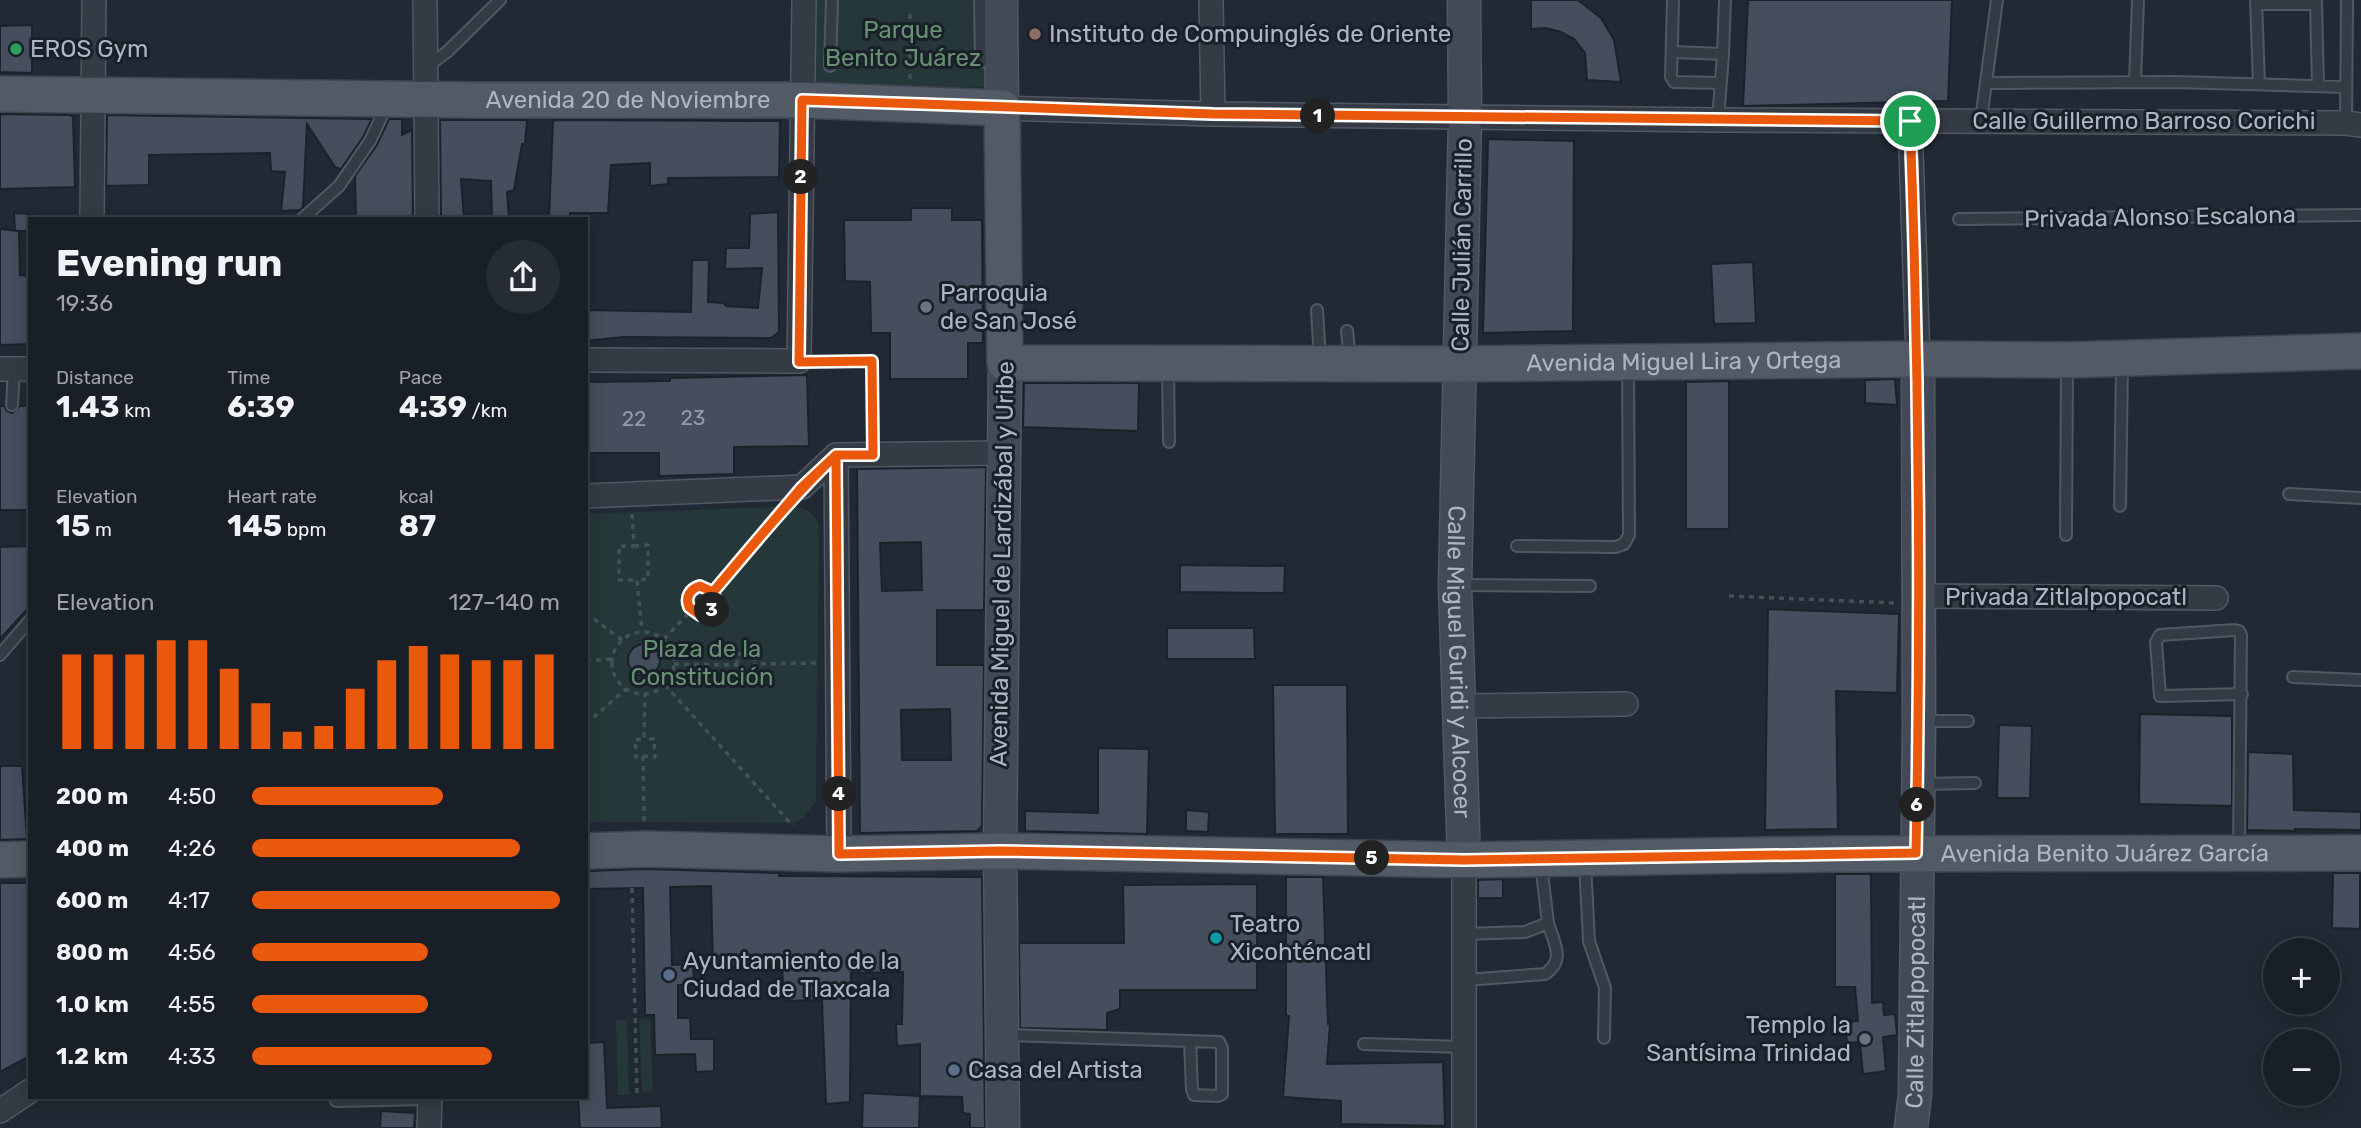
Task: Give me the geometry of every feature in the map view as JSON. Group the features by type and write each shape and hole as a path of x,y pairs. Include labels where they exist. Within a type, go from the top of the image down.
{"main road":[{"name":"Avenida 20 de Noviembre","path":"0,94 390,99 426,84 1002,108"},
{"name":"Avenida Miguel de Lardizábal y Uribe","path":"1002,108 1004,363"},
{"name":"Avenida Miguel Lira y Ortega","path":"1004,363 1168,363 1339,352 1460,364 2067,360 2361,351"},
{"path":"588,851 645,849 829,853"},
{"name":"Avenida Benito Juárez García","path":"829,853 1000,851 1464,860 1916,853 2361,853"},
{"path":"0,860 28,859"}],"street":[{"path":"92,217 94,0"},
{"path":"425,0 427,217"},
{"path":"588,360 799,362 804,0"},
{"name":"Avenida Miguel de Lardizábal y Uribe","path":"1001,0 1002,108"},
{"path":"1211,0 1213,114"},
{"name":"Calle Julián Carrillo","path":"1460,364 1465,117 1464,0"},
{"name":"Avenida 20 de Noviembre","path":"1002,108 1465,117"},
{"name":"Calle Guillermo Barroso Corichi","path":"1465,117 2353,124"},
{"name":"Calle Zitlalpopocatl","path":"1904,1126 1915,1094 1919,722 1918,359 1910,121"},
{"name":"Avenida Miguel de Lardizábal y Uribe","path":"1003,1128 1000,851 1004,363"},
{"name":"Calle Miguel Guridi y Alcocer","path":"1460,364 1455,586 1464,860 1464,1128"},
{"path":"588,496 802,487 836,455 1003,453"},
{"path":"829,853 838,662 836,455"},
{"name":"Privada Zitlalpopocatl","path":"1917,600 2216,598"},
{"path":"1460,706 1626,704"},
{"path":"0,1111 28,1092"},
{"path":"429,1128 430,1099"}],"lane":[{"path":"426,84 448,51 500,0"},
{"path":"830,66 832,0"},
{"path":"980,0 981,62"},
{"path":"1673,0 1671,77 1674,82 1721,83"},
{"path":"1718,120 1725,0"},
{"path":"1981,120 1997,0"},
{"path":"2135,82 2138,0"},
{"path":"2347,0 2346,87 2353,124"},
{"path":"2259,84 2256,2 2316,2 2318,86"},
{"path":"1673,52 1723,54"},
{"path":"1987,83 2135,82 2346,87"},
{"path":"304,217 339,187 370,141 390,99"},
{"name":"Privada Alonso Escalona","path":"1959,219 2361,215"},
{"path":"1317,310 1339,352"},
{"path":"2120,506 2122,358"},
{"path":"2066,535 2067,360"},
{"path":"1168,363 1168,442"},
{"path":"1517,546 1615,547 1624,544 1629,535 1628,363"},
{"path":"12,405 15,369"},
{"path":"2289,494 2361,498"},
{"path":"1455,586 1590,586"},
{"path":"0,655 28,622"},
{"path":"2239,854 2242,694 2241,635 2239,631 2160,635 2156,642 2160,696 2242,694"},
{"path":"2293,677 2361,680"},
{"path":"1919,722 1968,721"},
{"path":"1917,785 1975,783"},
{"path":"1585,857 1589,941 1605,988 1604,1038"},
{"path":"1465,980 1545,974 1558,962 1548,923 1541,858"},
{"path":"1464,933 1525,932 1548,923"},
{"path":"1002,1035 1190,1041 1219,1042 1222,1048 1222,1094 1194,1095 1190,1041"},
{"path":"1364,1044 1463,1047"},
{"path":"336,1101 399,1099"}],"path":[{"path":"910,11 910,104"},
{"path":"799,362 872,361 873,455"},
{"path":"713,592 802,487"},
{"path":"631,494 634,546"},
{"path":"648,545 648,579 619,580 619,546 634,546 648,545"},
{"path":"637,580 642,632"},
{"path":"700,586 713,592 716,601 712,610 700,615 691,611 687,603 692,590 700,586"},
{"path":"1729,596 1917,600"},
{"path":"663,639 691,611"},
{"path":"588,614 622,640"},
{"path":"635,632 642,632 650,632 663,639 670,646 674,664 666,685 653,693 645,694 626,689 615,676 612,659 622,640 635,632"},
{"path":"737,654 754,654 755,677 739,677 737,665 737,654"},
{"path":"588,662 612,659"},
{"path":"755,664 838,662"},
{"path":"674,664 737,665"},
{"path":"666,685 829,853"},
{"path":"588,721 626,689"},
{"path":"644,739 645,694"},
{"path":"644,739 654,739 655,757 635,757 635,740 644,739"},
{"path":"643,757 645,849"},
{"path":"632,888 637,1097"}],"green space":[{"name":"Parque Benito Juárez","path":"816,0 989,0 990,87 816,87"},
{"name":"Plaza de la Constitución","path":"794,506 809,512 819,524 816,802 803,818 793,823 588,822 588,514"},
{"path":"639,1019 650,1019 653,1092 642,1092"},
{"path":"616,1020 627,1020 629,1095 618,1095"}],"building":[{"path":"1531,0 1578,0 1601,18 1614,40 1621,82 1587,80 1585,53 1574,39 1546,28 1531,29"},
{"path":"1748,0 1952,0 1948,101 1743,106"},
{"name":"EROS Gym","path":"32,25 32,73 0,72 0,26"},
{"path":"0,114 73,117 75,187 0,189"},
{"path":"107,115 372,119 341,169 335,167 307,124 303,207 300,210 281,211 285,172 271,171 270,153 149,155 149,185 106,186"},
{"path":"389,119 402,119 402,135 412,130 413,217 356,217 355,176 377,145"},
{"path":"440,120 527,120 525,144 522,144 514,190 507,192 509,217 492,217 491,181 461,179 464,217 441,217"},
{"path":"553,120 780,121 779,177 668,178 668,184 650,186 650,163 611,165 608,213 570,213 570,217 549,217"},
{"path":"1488,139 1574,141 1573,331 1483,333"},
{"name":"Parroquia de San José","path":"911,208 952,208 952,220 982,220 983,343 968,343 968,379 890,379 890,333 871,333 870,282 845,281 844,220 911,220"},
{"path":"778,212 779,332 771,338 623,337 588,341 588,310 691,312 692,260 709,260 708,302 758,308 762,268 725,269 726,248 749,248 750,214"},
{"path":"14,213 30,214 28,231 15,231"},
{"path":"0,229 19,231 20,275 28,276 28,344 0,345"},
{"path":"1753,262 1756,323 1714,324 1711,264"},
{"path":"807,375 809,446 734,447 734,474 659,476 659,453 588,453 588,382 670,381 670,378"},
{"path":"1895,379 1897,405 1865,403 1865,380"},
{"path":"1729,381 1729,529 1686,529 1686,382"},
{"path":"1024,383 1139,383 1138,431 1023,427"},
{"path":"0,406 12,413 20,406 27,406 28,510 0,510"},
{"path":"986,467 984,610 937,610 937,665 984,665 982,826 977,831 860,833 857,469","holes":["921,542 922,590 882,591 880,543","950,709 951,760 902,760 901,710"]},
{"path":"28,546 28,608 0,639 0,547"},
{"path":"1180,565 1285,566 1284,593 1180,592"},
{"path":"1768,609 1899,614 1897,693 1836,691 1838,829 1765,830"},
{"path":"1167,628 1254,628 1255,659 1167,659"},
{"path":"644,644 655,649 660,660 655,671 644,676 633,671 628,660 633,649"},
{"path":"1273,685 1347,685 1348,834 1275,834"},
{"path":"2140,714 2232,716 2232,806 2139,804"},
{"path":"1999,725 2032,726 2030,798 1997,798"},
{"path":"1098,748 1149,749 1147,834 1025,831 1025,811 1098,813"},
{"path":"2248,752 2293,754 2294,810 2361,812 2361,830 2247,830"},
{"path":"0,766 22,766 27,839 0,840"},
{"path":"1186,810 1209,812 1208,832 1186,831"},
{"path":"645,869 779,873 779,876 982,877 985,1128 970,1128 970,1114 963,1113 962,1097 920,1096 920,1044 897,1046 896,1024 902,1024 903,972 851,973 850,1102 826,1104 822,1000 784,1001 782,966 713,967 711,886 670,887 672,965 693,964 694,985 678,985 678,1018 690,1018 691,1039 714,1039 714,1071 696,1072 695,1054 655,1055 654,1015 645,1015 643,888 588,889 588,871"},
{"path":"2333,873 2360,873 2360,929 2332,928"},
{"path":"1835,874 1871,874 1872,1003 1883,1002 1884,1015 1895,1014 1897,1035 1883,1037 1886,1071 1863,1074 1860,1042 1847,1043 1845,1022 1858,1021 1855,987 1835,987"},
{"path":"1286,877 1323,877 1330,1024 1327,1064 1443,1062 1445,1126 1341,1124 1341,1101 1283,1097 1289,1016 1286,1016"},
{"path":"1503,879 1503,898 1478,898 1478,880"},
{"path":"0,883 28,883 28,1057 0,1072"},
{"path":"1257,884 1257,990 1120,990 1120,1009 1107,1013 1107,1030 1020,1028 1019,943 1124,943 1123,885"},
{"path":"604,1042 607,1108 661,1106 662,1128 580,1128 578,1099 588,1099 588,1043"},
{"path":"863,1093 920,1096 919,1128 862,1128"},
{"path":"381,1111 415,1113 414,1128 380,1128"}],"place":[{"name":"Instituto de Compuinglés de Oriente","path":"1035,34"},
{"name":"EROS Gym","path":"16,49"},
{"name":"Parroquia de San José","path":"926,307"},
{"name":"Teatro Xicohténcatl","path":"1216,938"},
{"name":"Ayuntamiento de la Ciudad de Tlaxcala","path":"669,975"},
{"name":"Templo la Santísima Trinidad","path":"1865,1039"},
{"name":"Casa del Artista","path":"954,1070"}],"route":[{"path":"1910,121 1213,114 802,100 799,362 872,361 873,455 836,455 802,487 713,592 716,601 712,610 700,615 691,611 687,603 692,590 700,586 713,592 757,540 802,487 836,455 839,854 1000,851 1464,860 1916,853 1919,722 1918,359 1910,121"}]}
